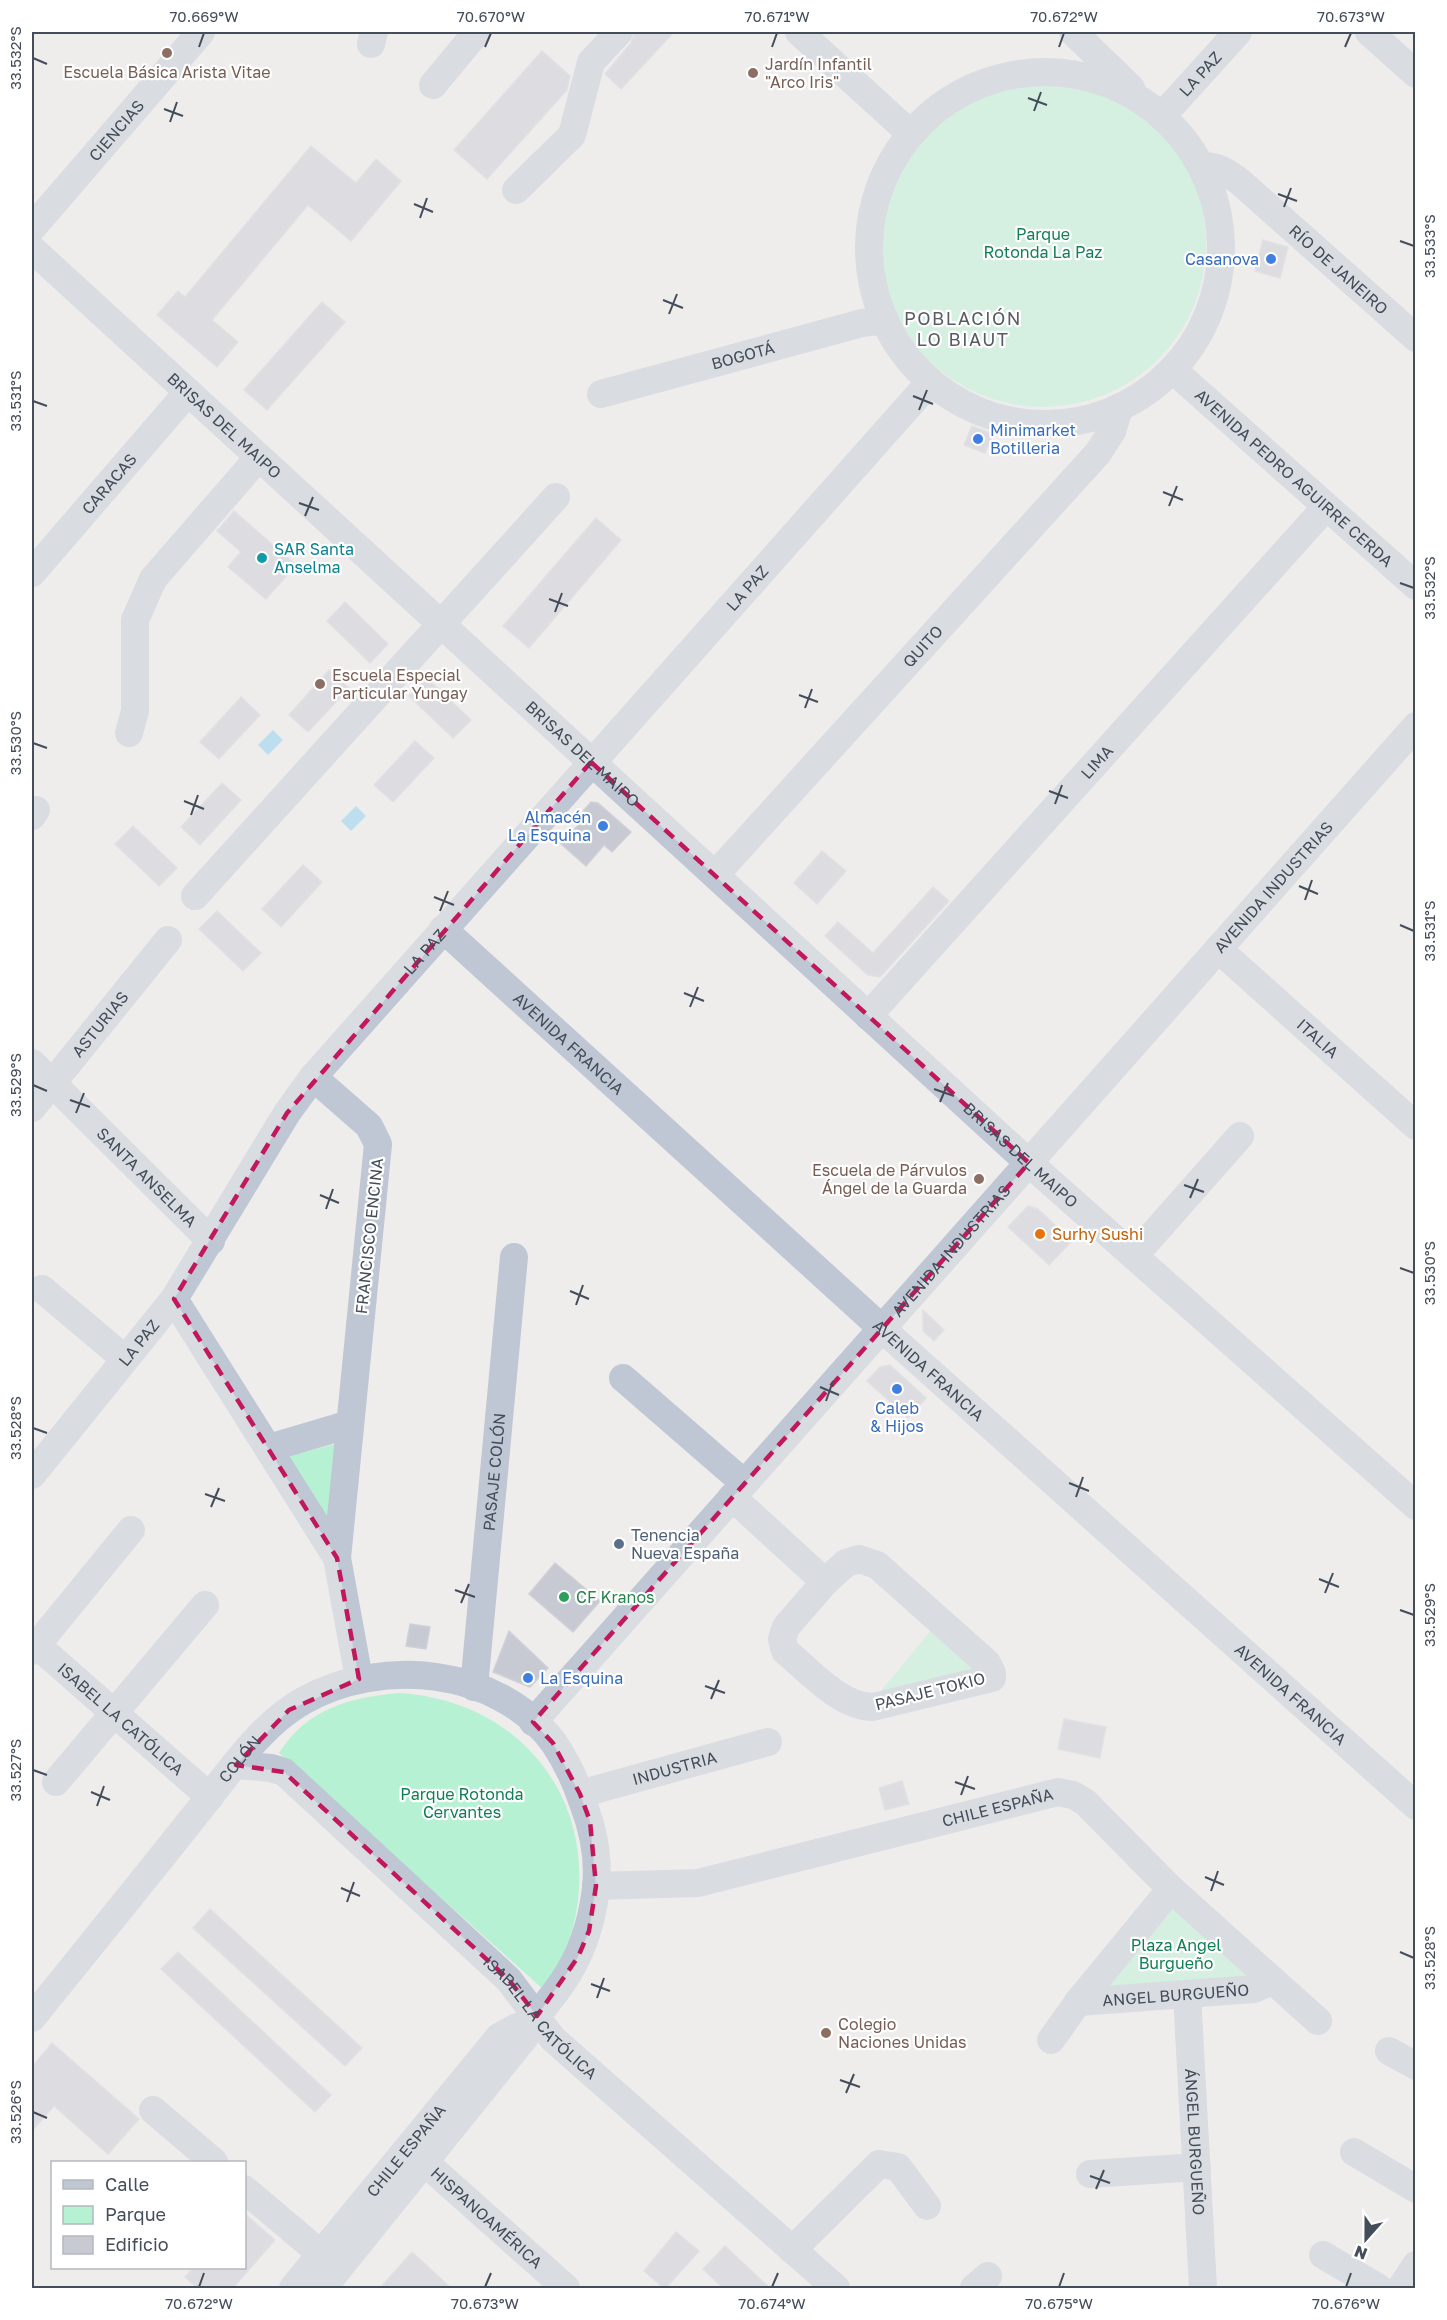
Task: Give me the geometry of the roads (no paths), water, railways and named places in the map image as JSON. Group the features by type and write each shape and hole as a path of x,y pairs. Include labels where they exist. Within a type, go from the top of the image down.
{"street":[{"name":"CIENCIAS","path":"32,228 201,32"},
{"path":"433,85 477,32"},
{"path":"516,190 572,135 591,62 619,32"},
{"path":"799,32 911,134"},
{"name":"LA PAZ","path":"1154,110 1238,32"},
{"path":"1369,32 1416,74"},
{"path":"1071,74 1085,58 1080,38"},
{"path":"1080,38 1177,132 1202,167 1218,213 1222,236 1219,284 1202,330 1173,370 1156,387 1119,409 1063,424 1035,424 1006,420 962,403 930,382 907,357 885,320 872,278 869,234 875,201 887,170 911,134 948,101 981,84 1034,73 1071,74 1098,80 1154,110"},
{"name":"RÍO DE JANEIRO","path":"1202,167 1210,165 1219,168 1239,181 1416,338"},
{"name":"BRISAS DEL MAIPO","path":"32,249 1029,1163 1416,1506"},
{"name":"BOGOTÁ","path":"601,394 862,323 885,320"},
{"name":"AVENIDA PEDRO AGUIRRE CERDA","path":"1173,370 1416,586"},
{"name":"LA PAZ","path":"36,1459 125,1359 174,1299 286,1113 312,1077 930,382"},
{"name":"CARACAS","path":"32,573 188,392"},
{"name":"QUITO","path":"715,875 1098,453 1112,431 1119,409"},
{"path":"129,733 135,711 135,620 153,579 259,457"},
{"path":"195,896 556,497"},
{"name":"LIMA","path":"868,1016 1326,507"},
{"name":"AVENIDA INDUSTRIAS","path":"533,1722 1416,726"},
{"name":"AVENIDA FRANCIA","path":"443,929 882,1329 1416,1806"},
{"name":"ASTURIAS","path":"32,1108 168,940"},
{"name":"ITALIA","path":"1218,949 1416,1126"},
{"name":"SANTA ANSELMA","path":"32,1063 211,1241"},
{"name":"FRANCISCO ENCINA","path":"312,1077 369,1126 378,1144 337,1558 359,1679"},
{"path":"1134,1256 1240,1136"},
{"name":"PASAJE COLÓN","path":"474,1687 514,1257"},
{"path":"42,1289 125,1359"},
{"name":"FRANCISCO ENCINA","path":"174,1299 337,1558"},
{"path":"623,1378 738,1490 825,1582"},
{"path":"269,1448 350,1424"},
{"path":"33,1646 131,1530"},
{"name":"PASAJE TOKIO","path":"859,1559 877,1565 987,1663 992,1678 873,1707 861,1707 842,1698 785,1651 782,1639 786,1627 825,1582 846,1563 859,1559"},
{"path":"56,1782 205,1605"},
{"name":"ISABEL LA CATÓLICA","path":"33,1646 115,1713 210,1797"},
{"name":"COLÓN","path":"32,2018 275,1720 324,1691 359,1679 405,1674 429,1676 474,1687 495,1696 533,1722"},
{"path":"275,1720 274,1749 284,1772"},
{"name":"CHILE ESPAÑA","path":"293,2289 321,2254 416,2156 525,2037 534,2020 578,1957 589,1931 596,1886 590,1821 580,1794 553,1743 533,1722"},
{"name":"INDUSTRIA","path":"580,1794 768,1742"},
{"path":"236,1765 271,1768 284,1772"},
{"name":"ISABEL LA CATÓLICA","path":"284,1772 509,1980 534,2020 553,2039 836,2289"},
{"name":"CHILE ESPAÑA","path":"596,1886 698,1883 1058,1792 1073,1795 1085,1802 1171,1889 1318,2021"},
{"name":"ANGEL BURGUEÑO","path":"1051,2040 1078,2002 1171,1889"},
{"name":"ANGEL BURGUEÑO","path":"1078,2002 1254,1989 1272,1981"},
{"name":"ÁNGEL BURGUEÑO","path":"1187,1995 1203,2289"},
{"path":"1389,2050 1416,2066"},
{"path":"153,2110 212,2161"},
{"path":"1354,2152 1416,2189"},
{"name":"CHILE ESPAÑA","path":"323,2289 416,2156"},
{"name":"HISPANOAMÉRICA","path":"416,2156 566,2289"},
{"path":"792,2250 879,2164 898,2167 927,2206"},
{"path":"1090,2174 1197,2167"},
{"path":"246,2191 321,2254"},
{"path":"1323,2255 1378,2289"},
{"path":"1401,2289 1416,2265"}],"water":[{"path":"273,730 283,740 268,755 258,745"},
{"path":"356,806 366,816 351,831 341,821"}],"place":[{"name":"Escuela Básica Arista Vitae","path":"167,53"},
{"name":"Jardín Infantil \"Arco Iris\"","path":"753,73"},
{"name":"Casanova","path":"1271,259"},
{"name":"Minimarket Botilleria","path":"978,439"},
{"name":"SAR Santa Anselma","path":"262,558"},
{"name":"Escuela Especial Particular Yungay","path":"320,684"},
{"name":"Almacén La Esquina","path":"603,826"},
{"name":"Escuela de Párvulos Ángel de la Guarda","path":"979,1179"},
{"name":"Surhy Sushi","path":"1040,1234"},
{"name":"Caleb & Hijos","path":"897,1389"},
{"name":"Tenencia Nueva España","path":"619,1544"},
{"name":"CF Kranos","path":"564,1597"},
{"name":"La Esquina","path":"528,1678"},
{"name":"Colegio Naciones Unidas","path":"826,2033"}],"district":[{"name":"POBLACIÓN LO BIAUT","path":"963,329"}],"park label":[{"name":"Parque Rotonda La Paz","path":"1043,243"},
{"name":"Parque Rotonda Cervantes","path":"462,1803"},
{"name":"Plaza Angel Burgueño","path":"1176,1954"}]}
